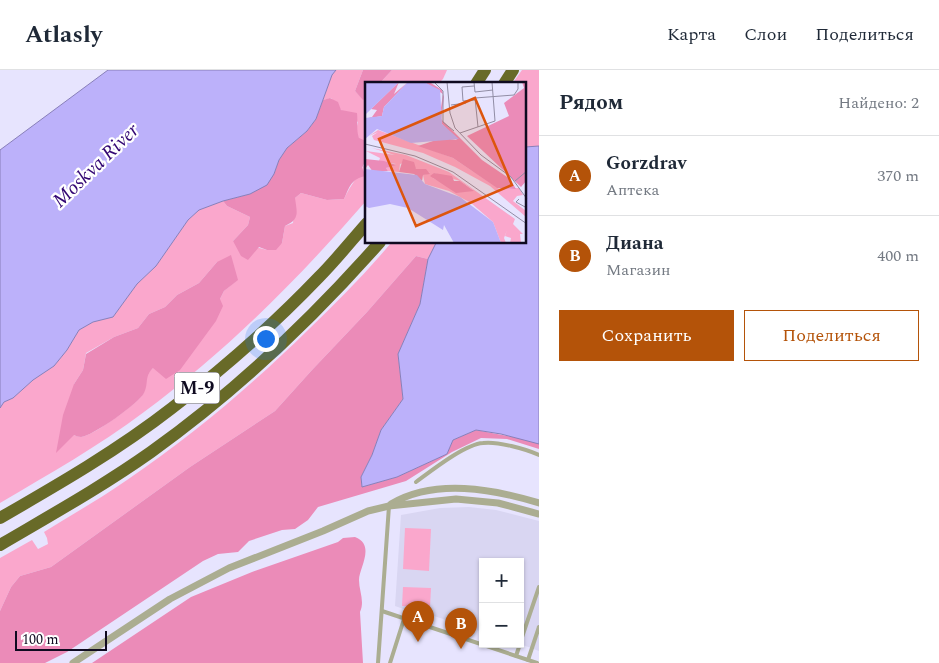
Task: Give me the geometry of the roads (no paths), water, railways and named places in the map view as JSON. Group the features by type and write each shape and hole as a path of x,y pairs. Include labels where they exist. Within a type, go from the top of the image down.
{"highway":[{"path":"477,82 485,70"},
{"path":"505,82 513,70"},
{"name":"М-9","path":"0,518 102,457 172,409 288,308 320,276 365,224"},
{"name":"М-9","path":"0,544 114,477 152,451 197,416 253,370 284,341 336,290 378,244"}],"street":[{"path":"389,506 401,498 425,491 456,489 501,493 539,503"},
{"path":"73,663 170,599 229,568 368,512 389,506 446,500 477,500 498,503 539,514"}],"lane":[{"path":"416,482 469,447 482,443 518,448 539,455"},
{"path":"378,663 389,506"},
{"path":"524,632 539,587"},
{"path":"382,611 537,663"},
{"path":"390,663 404,619"},
{"path":"528,660 539,627"},
{"path":"516,656 519,648"}],"water":[{"name":"Moskva River","path":"108,70 336,70 332,75 316,119 307,131 287,148 267,185 250,194 199,210 188,220 156,266 137,284 113,317 93,322 79,330 67,350 54,366 33,380 13,398 4,402 0,408 0,150"},
{"path":"539,146 539,444 501,434 476,430 453,440 447,454 397,477 362,487 361,477 372,455 381,430 403,399 398,354 420,304 428,259 436,244 526,244 526,147"}],"place":[{"name":"Gorzdrav","path":"418,642"},
{"name":"Диана","path":"461,649"}]}
